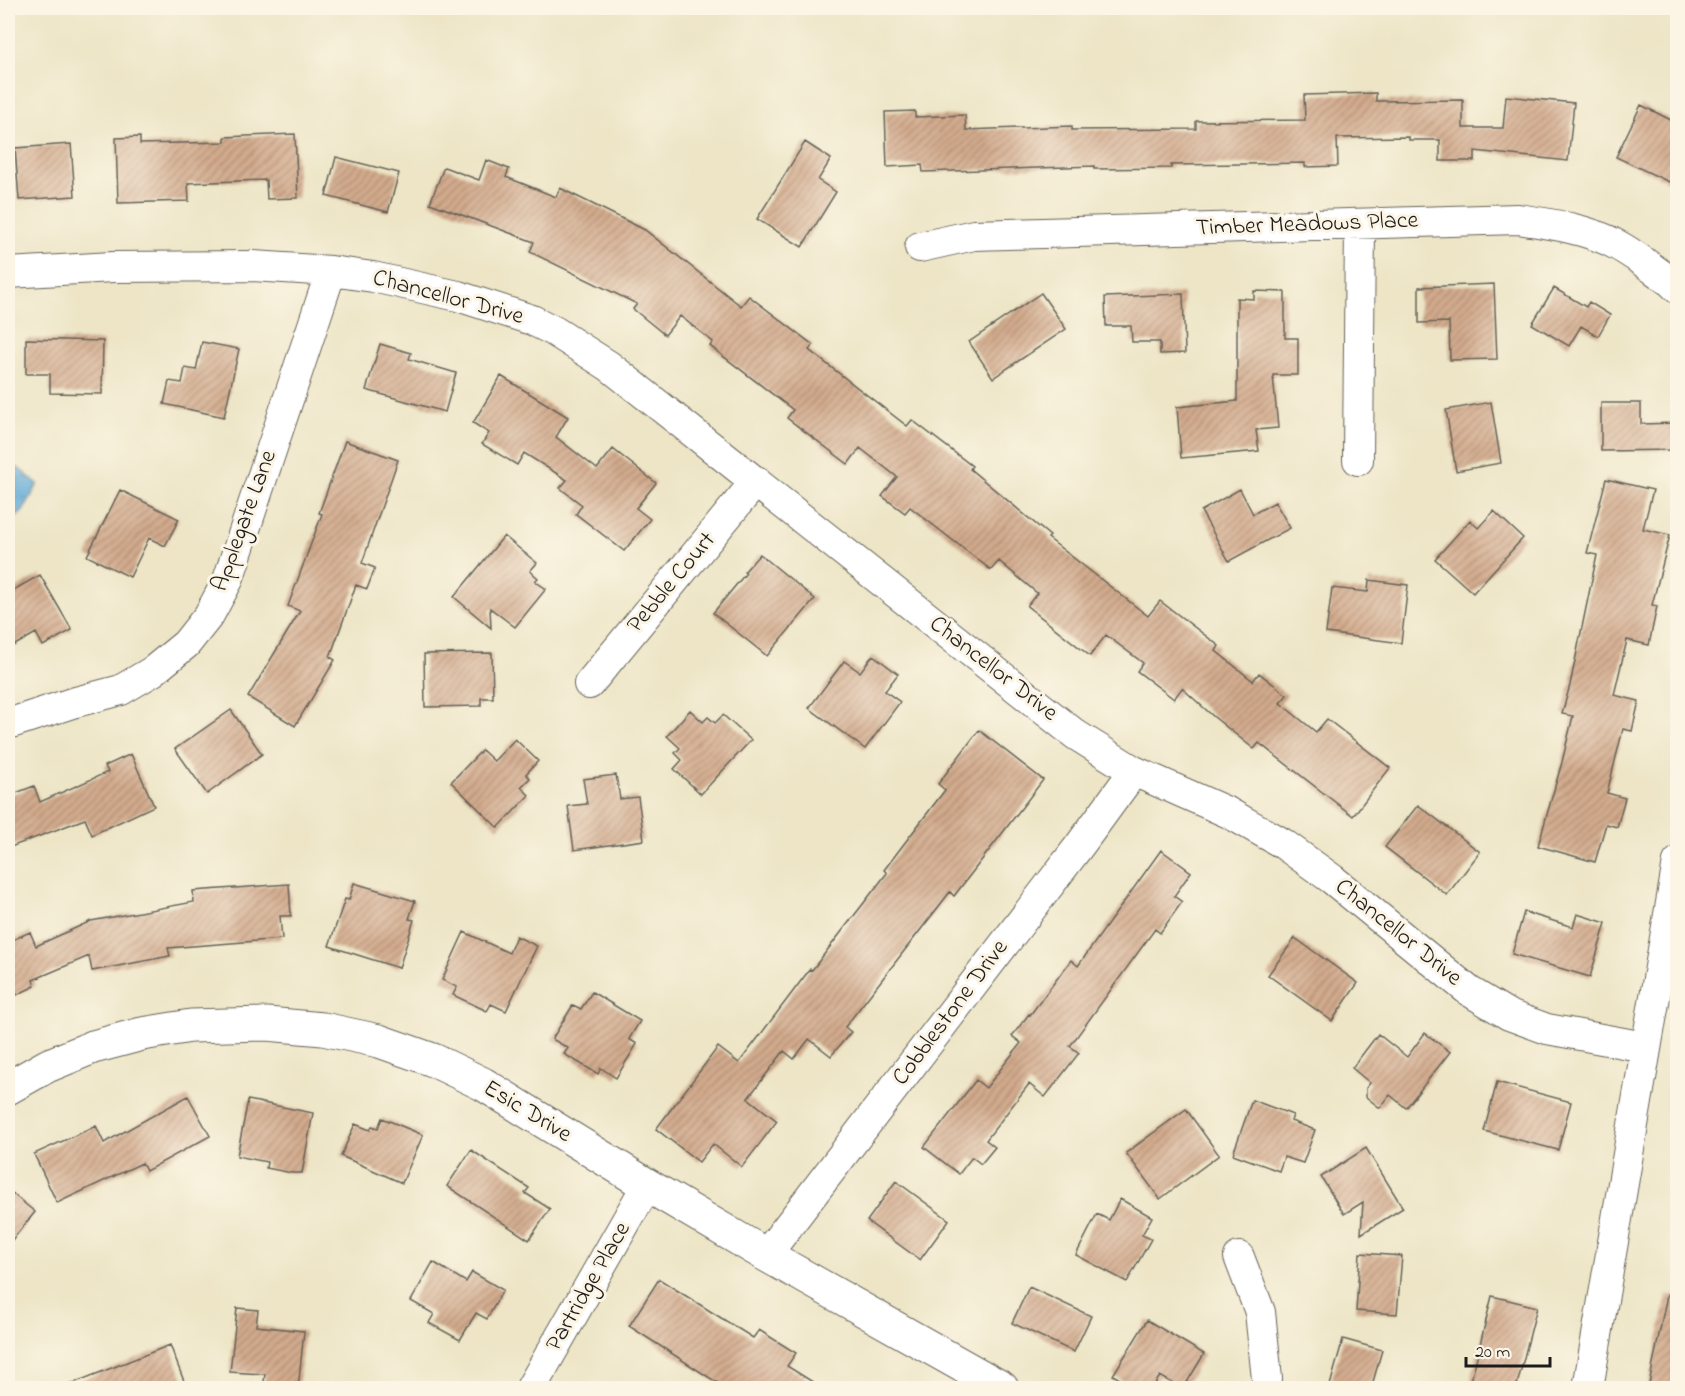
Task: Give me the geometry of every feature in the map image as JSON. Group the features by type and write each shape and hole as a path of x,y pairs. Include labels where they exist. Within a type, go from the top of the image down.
{"street":[{"name":"Timber Meadows Place","path":"920,247 974,235 1518,219 1593,234 1618,245 1671,282 1677,289"},
{"path":"1358,460 1360,224"},
{"name":"Chancellor Drive","path":"8,273 113,267 241,266 331,271 458,296 532,320 554,331 609,366 1076,735 1134,771 1229,813 1282,843 1332,879 1469,991 1509,1015 1547,1029 1645,1047"},
{"name":"Applegate Lane","path":"8,724 121,690 153,671 186,644 209,615 228,580 331,271"},
{"name":"Pebble Court","path":"589,684 756,482"},
{"name":"Cobblestone Drive","path":"766,1255 1087,836 1134,771"},
{"path":"1588,1389 1677,862"},
{"name":"Esic Drive","path":"8,1088 47,1066 93,1047 142,1034 191,1026 267,1024 323,1029 379,1041 433,1060 483,1084 766,1255 1002,1389"},
{"name":"Partridge Place","path":"531,1389 647,1185"},
{"path":"1239,1257 1260,1312 1267,1378 1266,1389"}],"water":[{"path":"8,460 38,484 23,511 8,525"}],"building":[{"path":"1376,93 1376,101 1463,100 1463,128 1503,128 1506,96 1574,103 1568,161 1475,151 1475,161 1440,161 1440,140 1409,140 1409,137 1337,138 1338,166 1305,167 1305,163 1171,165 1171,168 1094,169 1094,166 923,172 922,165 887,167 885,112 915,111 915,117 965,115 966,130 1072,126 1072,130 1196,129 1196,121 1305,120 1304,95"},
{"path":"1641,105 1677,123 1677,165 1669,182 1616,157"},
{"path":"295,134 298,198 267,199 266,180 188,183 189,201 118,203 116,138 140,137 140,144 225,142 225,137"},
{"path":"805,142 831,159 818,180 836,192 802,247 757,219"},
{"path":"71,144 75,196 19,200 15,148"},
{"path":"336,157 399,173 388,212 326,196"},
{"path":"486,160 509,169 506,177 556,197 560,188 645,230 741,306 749,296 813,345 809,350 907,426 912,420 972,466 970,469 1050,536 1048,538 1148,616 1160,601 1219,646 1216,651 1253,681 1259,673 1287,695 1280,703 1316,732 1327,719 1390,768 1353,816 1259,743 1254,749 1182,688 1174,699 1137,671 1143,663 1106,635 1090,656 1027,606 1037,593 999,561 991,570 910,507 905,513 882,496 897,477 860,448 848,464 787,418 793,410 710,346 713,342 680,316 665,335 633,309 637,304 530,252 534,242 430,203 444,167 479,180"},
{"path":"1494,284 1497,359 1450,360 1449,322 1419,323 1419,287"},
{"path":"1554,288 1586,307 1589,302 1610,315 1598,336 1581,326 1569,346 1532,324"},
{"path":"1254,291 1285,292 1285,338 1298,338 1298,375 1273,375 1278,428 1256,430 1259,451 1181,458 1177,407 1237,401 1237,298 1254,299"},
{"path":"1041,293 1066,329 993,378 969,342"},
{"path":"1183,294 1185,353 1160,354 1160,342 1132,342 1131,326 1106,326 1105,297"},
{"path":"26,339 103,341 102,394 50,393 50,374 26,374"},
{"path":"202,342 239,349 224,417 164,404 169,381 182,383 185,368 196,370"},
{"path":"380,344 411,353 409,359 456,373 445,412 366,390"},
{"path":"501,376 568,417 556,437 597,469 613,449 656,483 636,508 650,519 624,551 576,514 582,505 560,488 567,480 524,453 517,465 482,444 489,433 473,423"},
{"path":"1491,402 1501,463 1456,471 1446,410"},
{"path":"1601,403 1641,403 1641,424 1677,423 1677,450 1601,451"},
{"path":"345,441 398,460 362,563 375,568 367,589 356,585 330,657 335,660 295,726 248,697 300,611 288,606 322,514 319,513"},
{"path":"1606,479 1653,490 1643,529 1670,535 1652,605 1657,606 1649,645 1627,640 1614,695 1639,701 1632,731 1623,729 1607,793 1625,798 1617,827 1606,824 1595,862 1538,846 1573,716 1562,714 1597,555 1587,553"},
{"path":"1240,489 1253,514 1275,502 1290,528 1229,561 1201,511"},
{"path":"120,490 179,519 165,546 149,538 130,577 87,556"},
{"path":"1494,511 1523,538 1473,593 1435,559 1470,520 1478,528"},
{"path":"504,536 537,563 530,571 538,578 535,581 546,589 515,627 490,608 491,628 454,597"},
{"path":"760,554 815,599 767,656 713,613"},
{"path":"40,575 72,630 43,646 36,633 8,649 8,593"},
{"path":"1369,580 1408,585 1401,643 1326,633 1332,588 1368,592"},
{"path":"492,653 493,698 481,698 481,706 425,707 424,654"},
{"path":"873,655 898,674 885,691 900,702 865,749 809,708 844,661 860,672"},
{"path":"231,710 262,754 207,794 175,749"},
{"path":"690,710 703,722 708,717 715,723 723,715 751,740 701,794 674,769 682,760 675,753 680,748 667,736"},
{"path":"979,730 1043,780 954,896 950,892 845,1027 851,1032 831,1056 809,1039 794,1059 784,1051 748,1098 777,1121 742,1167 713,1144 699,1162 656,1129 718,1047 739,1063 887,873 884,870 945,790 938,784"},
{"path":"515,739 538,761 526,774 530,778 521,787 529,795 498,828 451,782 482,750 494,761"},
{"path":"131,754 154,806 92,835 85,819 8,848 8,796 34,786 40,802 108,772 105,766"},
{"path":"616,775 620,799 638,797 644,840 574,850 568,806 587,804 583,779"},
{"path":"1418,805 1480,852 1447,895 1385,847"},
{"path":"1161,850 1191,872 1174,896 1182,902 1160,933 1155,929 1070,1046 1079,1053 1045,1097 1029,1084 986,1140 995,1147 981,1164 972,1157 959,1174 924,1147 976,1080 986,1088 1021,1043 1012,1036 1071,960 1078,966"},
{"path":"354,883 415,901 409,919 414,920 399,968 329,946 345,899 349,900"},
{"path":"289,884 291,916 280,916 282,939 168,948 170,956 92,971 89,956 33,980 35,986 8,999 8,942 30,932 36,946 91,921 194,902 193,891"},
{"path":"1524,912 1573,927 1577,914 1606,923 1590,977 1512,954"},
{"path":"464,932 509,953 516,936 537,946 506,1011 491,1004 487,1011 453,995 457,987 442,980"},
{"path":"1295,938 1358,983 1332,1021 1268,975"},
{"path":"592,992 640,1021 629,1039 637,1044 616,1078 601,1068 598,1074 564,1054 568,1048 552,1039 573,1005 581,1009"},
{"path":"1425,1033 1450,1052 1406,1108 1390,1095 1380,1108 1366,1097 1366,1088 1370,1083 1352,1068 1378,1034 1407,1057"},
{"path":"1497,1082 1571,1102 1558,1150 1484,1131"},
{"path":"188,1096 210,1136 146,1171 142,1163 57,1203 34,1154 96,1126 104,1143"},
{"path":"248,1100 313,1113 302,1173 266,1168 267,1162 237,1156"},
{"path":"1252,1100 1293,1115 1291,1121 1315,1130 1303,1163 1284,1157 1279,1171 1233,1154"},
{"path":"1186,1109 1219,1155 1160,1199 1126,1153"},
{"path":"382,1118 423,1135 402,1183 341,1156 355,1124 370,1130 372,1126 378,1128"},
{"path":"1366,1148 1403,1208 1361,1234 1363,1202 1344,1214 1321,1177"},
{"path":"471,1150 529,1188 525,1193 550,1209 529,1240 447,1186"},
{"path":"896,1181 949,1220 920,1260 867,1221"},
{"path":"8,1190 35,1212 8,1245"},
{"path":"1120,1199 1152,1217 1142,1235 1151,1239 1127,1282 1076,1255 1097,1214 1109,1220"},
{"path":"1360,1253 1402,1256 1397,1314 1356,1311"},
{"path":"433,1262 466,1282 472,1272 503,1290 487,1319 476,1313 460,1340 429,1323 434,1314 411,1301"},
{"path":"659,1279 753,1338 759,1330 796,1353 787,1366 824,1389 727,1389 629,1326"},
{"path":"1029,1287 1091,1316 1074,1352 1012,1323"},
{"path":"1667,1295 1677,1296 1677,1389 1648,1389"},
{"path":"1492,1296 1537,1307 1516,1389 1469,1389"},
{"path":"237,1308 258,1310 256,1326 304,1331 298,1389 263,1389 265,1374 230,1372"},
{"path":"1147,1320 1204,1354 1183,1389 1160,1376 1152,1389 1136,1389 1113,1375"},
{"path":"1343,1339 1382,1350 1371,1389 1329,1389"},
{"path":"170,1345 187,1389 63,1389 63,1387"}]}
